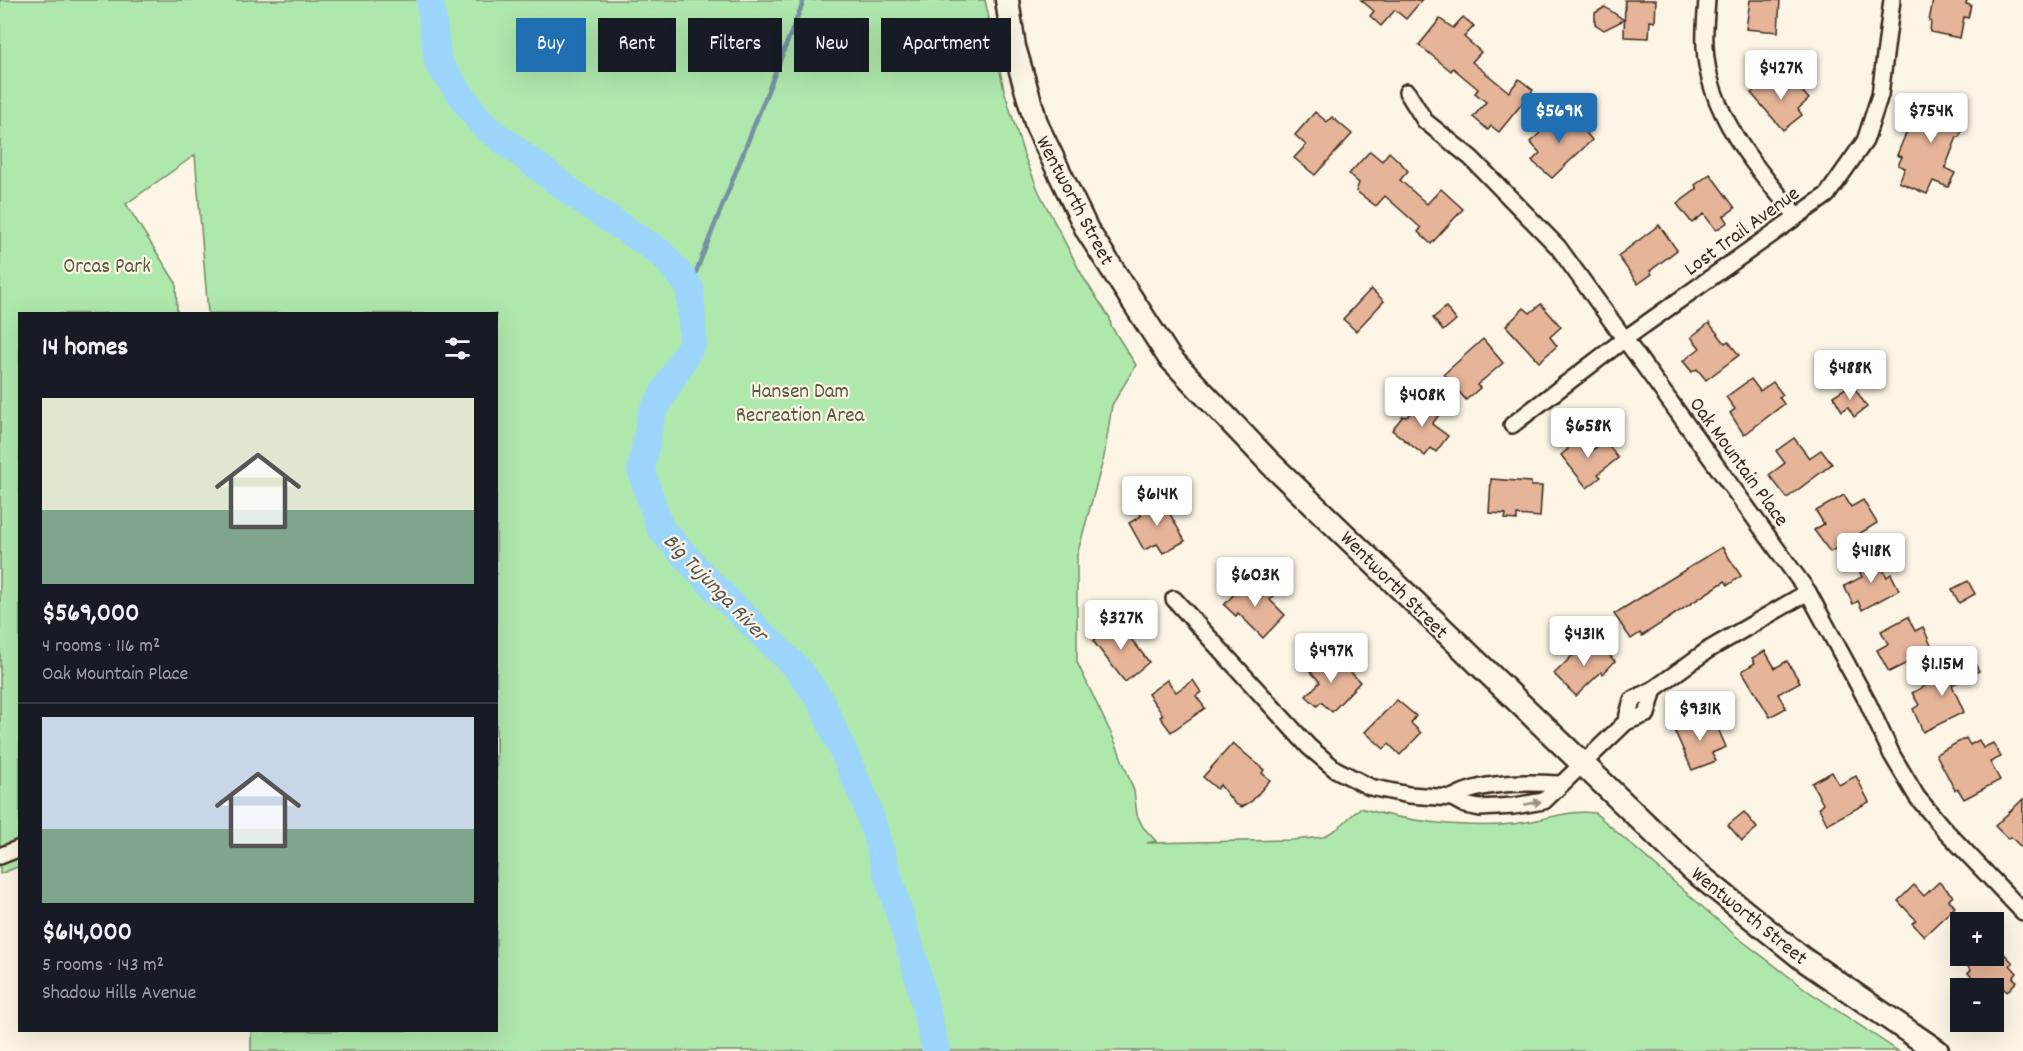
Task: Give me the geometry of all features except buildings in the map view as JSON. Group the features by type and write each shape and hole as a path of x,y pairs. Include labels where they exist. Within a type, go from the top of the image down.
{"main road":[{"name":"Wentworth Street","path":"1007,0 1014,47 1037,126 1087,230 1169,357 1270,463 1694,870 1794,952 1937,1051"}],"street":[{"path":"1707,0 1705,48 1712,85 1726,123 1776,192 1796,215"},
{"name":"Lost Trail Avenue","path":"1512,425 1626,338 1827,195 1865,141 1880,95 1892,0"},
{"name":"Oak Mountain Place","path":"1407,92 1425,121 1471,158 1558,247 1808,592 1868,703 1892,755 1917,797 1942,828 2023,912"},
{"path":"1174,599 1309,747 1335,769 1370,787 1409,795 1452,798 1465,805 1480,808 1544,801 1559,784 1626,722 1632,700 1654,689 1708,650 1808,592"},
{"path":"1452,798 1465,790 1479,786 1559,784"},
{"path":"1498,786 1493,790 1492,797 1499,807"},
{"path":"0,856 18,849"}],"green space":[{"name":"Hansen Dam Recreation Area","path":"0,0 985,0 989,18 881,18 881,72 1000,72 1024,155 1039,192 1083,277 1110,318 1111,326 1136,365 1112,405 1104,457 1077,555 1077,662 1116,744 1134,791 1137,815 1143,827 1156,841 1147,843 1293,840 1323,837 1337,829 1360,808 1396,817 1456,825 1523,823 1564,814 1595,813 1737,937 1808,991 1898,1051 251,1051 251,1032 498,1032 498,312 208,312 195,155 126,204 176,283 177,312 18,312 18,867 0,874"}],"waterway":[{"name":"Big Tujunga River","path":"430,0 438,63 482,124 584,202 661,253 690,287 693,342 651,415 641,470 660,528 710,583 798,669 821,701 866,803 915,964 936,1051"},
{"path":"690,287 804,0"}],"park label":[{"name":"Orcas Park","path":"107,265"}]}
